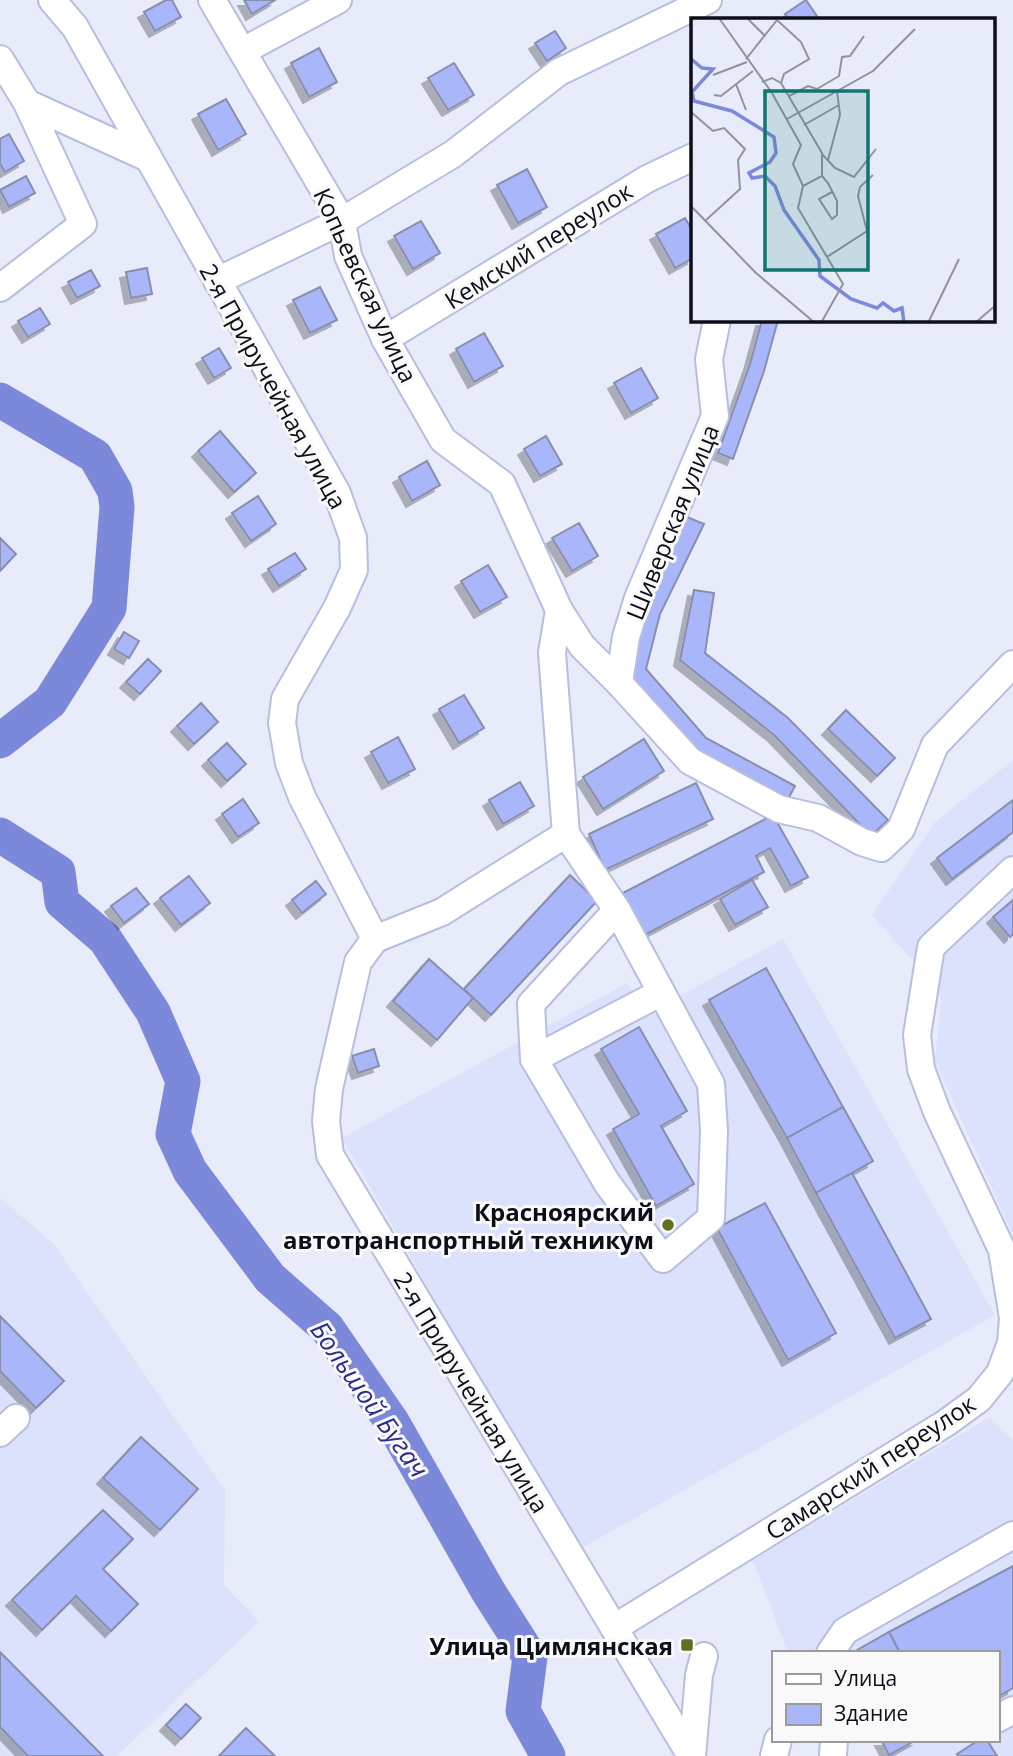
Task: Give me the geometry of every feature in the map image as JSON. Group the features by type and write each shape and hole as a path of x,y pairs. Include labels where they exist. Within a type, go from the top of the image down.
{"street":[{"name":"2-я Приручейная улица","path":"52,0 75,27 337,494 353,538 354,570 337,608 285,699 282,723 289,764 302,797 375,939 358,962 329,1089 326,1121 330,1155 692,1756"},
{"name":"Копьевская улица","path":"212,0 342,221 348,256 385,339 443,440 502,484 559,610 582,646 690,761 779,809 818,818 862,842 881,848 901,829 935,745 1013,664"},
{"path":"243,51 338,0"},
{"path":"217,281 342,221 453,154 559,72 707,0 716,18"},
{"path":"0,59 27,103 83,224 0,288"},
{"path":"27,103 148,158"},
{"name":"Кемский переулок","path":"385,339 646,178 691,158"},
{"name":"Шиверская улица","path":"619,683 626,637 638,598 715,416 709,359 717,322"},
{"path":"559,610 552,653 566,834 617,910 711,1084 714,1130 711,1219 663,1259 607,1183 534,1059 531,1004 617,910"},
{"path":"375,939 442,912 566,834"},
{"name":"Самарский переулок","path":"614,1628 946,1423 1007,1378 1013,1318 1002,1250 937,1112 921,1069 917,1035 931,947 1013,870"},
{"path":"534,1059 660,993"},
{"path":"831,1651 845,1631 1013,1535"},
{"path":"692,1756 699,1675 704,1656"}],"shaded area":[{"path":"1013,760 1013,1235 935,1061 941,999 938,988 872,915 935,822"},
{"name":"Красноярский автотранспортный техникум","path":"783,939 995,1315 578,1550 342,1138 627,983 646,1015"},
{"path":"0,1198 53,1243 225,1490 224,1585 259,1622 117,1756 0,1754"},
{"path":"990,1417 1013,1440 1013,1756 890,1756 882,1742 999,1742 999,1651 787,1651 753,1560"}],"building":[{"path":"166,0 172,0 181,17 155,31 144,12"},
{"path":"244,0 275,0 252,14"},
{"path":"806,0 818,18 788,18 785,14"},
{"path":"555,31 566,48 547,61 535,43"},
{"path":"319,48 337,82 309,97 291,63"},
{"path":"454,63 474,95 448,110 428,78"},
{"path":"226,99 246,134 218,150 198,114"},
{"path":"9,134 24,161 5,172 0,164 0,139"},
{"path":"527,169 547,207 518,223 497,185"},
{"path":"26,176 35,193 9,207 0,190"},
{"path":"685,218 691,228 691,259 675,268 656,234"},
{"path":"421,221 440,253 413,269 394,236"},
{"path":"147,268 152,294 131,298 126,272"},
{"path":"91,270 100,286 77,298 68,282"},
{"path":"320,287 337,320 310,333 293,300"},
{"path":"40,308 50,324 28,337 18,321"},
{"path":"761,322 777,322 764,371 733,459 718,453 750,364"},
{"path":"484,333 503,366 474,382 456,349"},
{"path":"219,348 231,368 214,378 202,358"},
{"path":"641,368 658,398 631,413 614,383"},
{"path":"220,431 256,473 234,492 198,451"},
{"path":"546,436 562,464 540,476 524,449"},
{"path":"427,461 440,485 412,501 399,477"},
{"path":"258,496 276,524 251,541 232,513"},
{"path":"687,517 704,524 660,614 646,669 706,738 795,786 786,803 694,754 626,674 642,607"},
{"path":"579,523 598,556 572,571 552,538"},
{"path":"0,538 16,554 0,571"},
{"path":"295,553 306,569 279,586 268,569"},
{"path":"488,565 507,597 480,612 461,581"},
{"path":"694,590 714,593 705,653 788,718 888,820 871,836 774,735 680,660"},
{"path":"124,632 139,641 129,658 114,649"},
{"path":"148,659 161,671 140,694 126,682"},
{"path":"464,695 484,728 459,743 439,709"},
{"path":"201,703 218,722 194,744 177,726"},
{"path":"846,710 895,758 877,776 828,729"},
{"path":"398,737 415,769 388,783 371,752"},
{"path":"644,739 664,771 603,809 583,777"},
{"path":"227,743 246,764 227,781 208,760"},
{"path":"520,782 534,806 503,824 489,800"},
{"path":"696,783 713,819 605,870 589,834"},
{"path":"243,799 259,823 238,837 222,814"},
{"path":"1013,800 1013,832 952,879 937,858"},
{"path":"773,815 808,877 791,886 770,848 756,856 764,872 643,936 621,894"},
{"path":"570,875 597,901 491,1015 464,989"},
{"path":"189,876 210,903 181,925 160,898"},
{"path":"752,880 768,907 735,925 720,899"},
{"path":"316,881 326,894 302,913 292,900"},
{"path":"136,888 149,904 124,923 111,906"},
{"path":"1013,900 1013,934 1010,937 993,917"},
{"path":"429,959 473,998 437,1040 393,1001"},
{"path":"766,968 843,1107 787,1138 709,1000"},
{"path":"639,1027 687,1111 661,1126 694,1184 656,1206 613,1129 639,1114 601,1049"},
{"path":"374,1049 379,1066 358,1073 352,1056"},
{"path":"843,1107 873,1161 816,1193 787,1138"},
{"path":"852,1173 931,1319 895,1338 816,1193"},
{"path":"765,1203 836,1333 788,1360 717,1228"},
{"path":"0,1316 64,1381 36,1408 0,1371"},
{"path":"141,1437 198,1489 160,1530 103,1478"},
{"path":"103,1510 133,1539 103,1569 138,1604 111,1631 76,1596 42,1630 12,1600"},
{"path":"1013,1566 1013,1688 999,1696 999,1651 899,1651 889,1632"},
{"path":"889,1632 899,1651 856,1651"},
{"path":"0,1652 103,1756 28,1756 0,1727"},
{"path":"186,1704 201,1718 181,1739 166,1725"},
{"path":"246,1728 275,1756 219,1756"},
{"path":"882,1742 912,1742 889,1755"},
{"path":"976,1742 988,1742 997,1756 959,1756 957,1754"}],"waterway":[{"name":"Большой Бугач","path":"0,400 95,456 115,491 117,507 109,608 50,702 0,741"},
{"name":"Большой Бугач","path":"0,835 58,872 62,902 105,939 153,1012 183,1081 173,1134 190,1171 270,1278 327,1328 392,1422 488,1591 530,1657 523,1711 548,1756"}],"place":[{"name":"Красноярский автотранспортный техникум","path":"668,1225"},
{"name":"Улица Цимлянская","path":"687,1645"}]}
